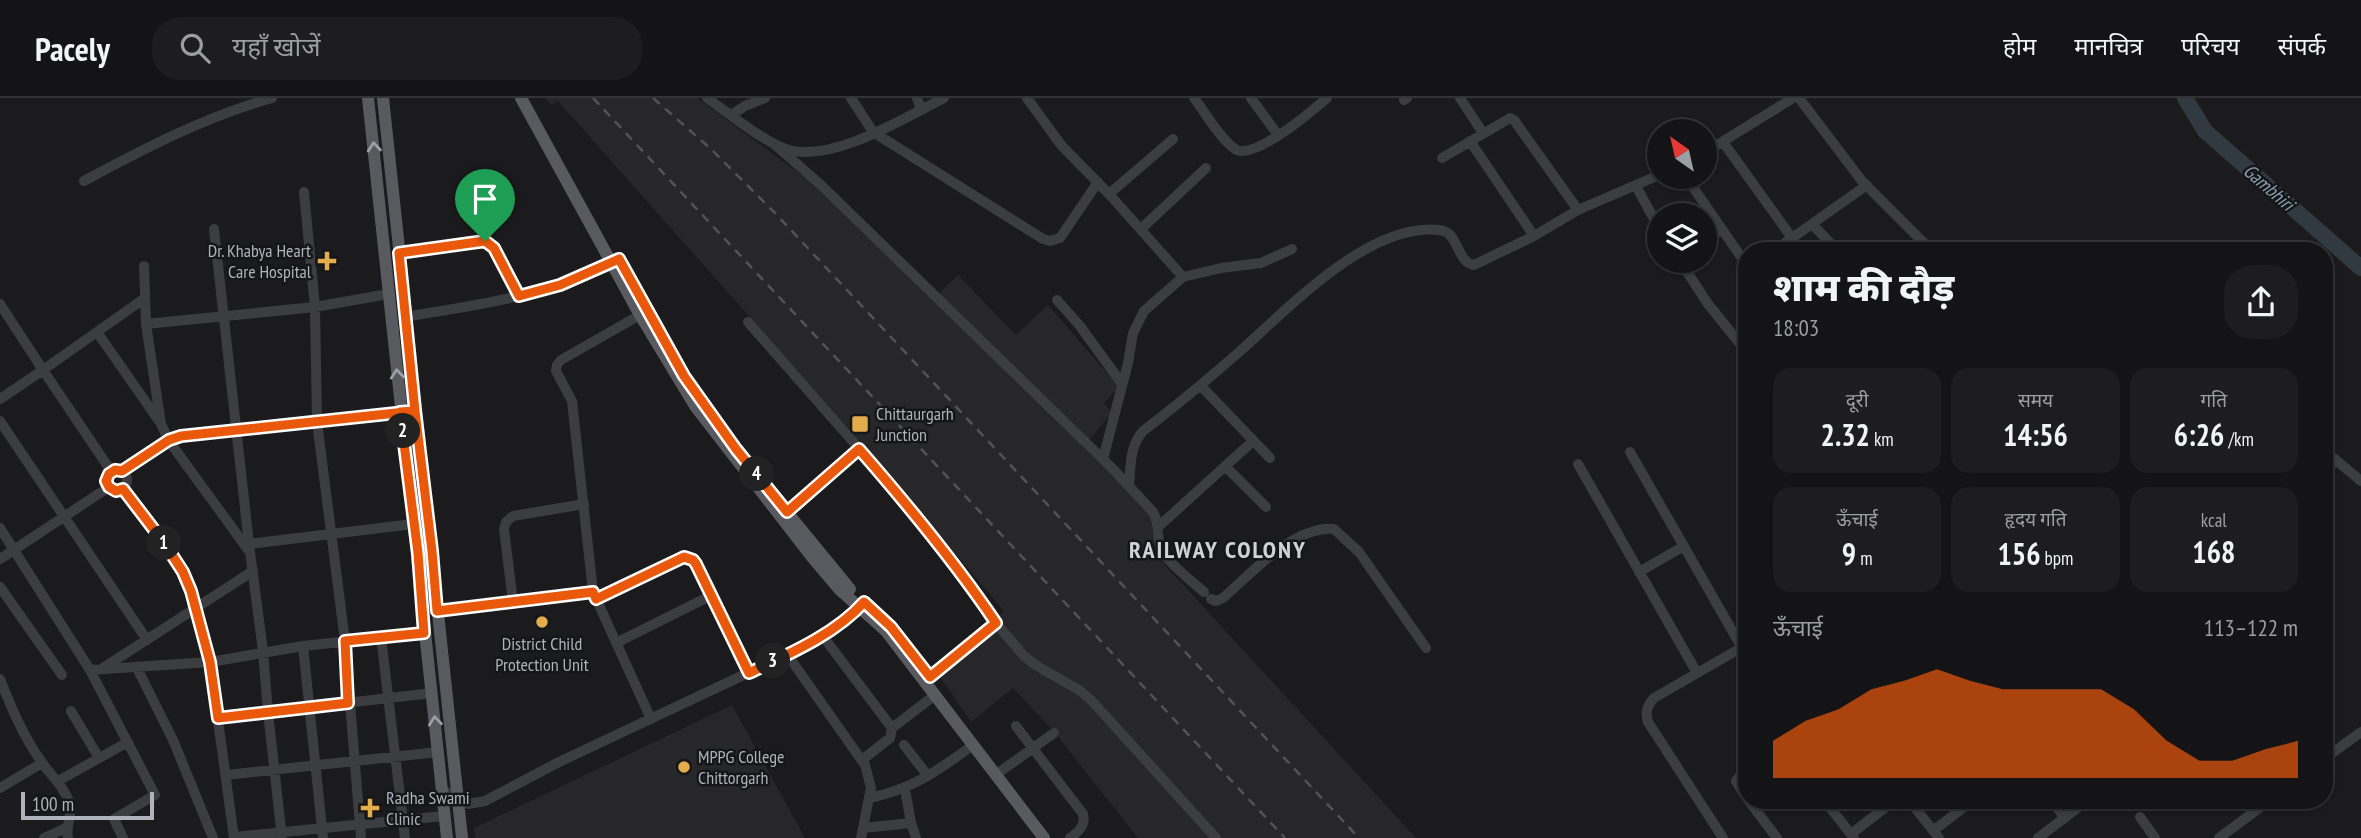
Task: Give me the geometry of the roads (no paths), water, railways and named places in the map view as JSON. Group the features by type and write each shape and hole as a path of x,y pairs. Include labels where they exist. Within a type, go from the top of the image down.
{"main road":[{"path":"368,98 447,838"},
{"path":"383,98 462,838"},
{"path":"521,98 684,376 783,514"},
{"path":"531,98 640,315 695,406 783,514 886,631 1044,838"},
{"path":"862,605 891,627 1052,838"}],"street":[{"path":"84,181 163,138 205,120 272,98"},
{"path":"707,98 773,143 821,186 1103,459 1153,512 1158,520 1158,540 1162,551 1208,595 1216,601 1223,598 1281,548 1297,538 1312,530 1334,529 1359,552 1426,648"},
{"path":"731,114 765,98"},
{"path":"851,98 873,132 1050,242 1066,232 1098,182"},
{"path":"917,98 921,109"},
{"path":"773,143 788,150 825,151 846,145 944,98"},
{"path":"1027,98 1061,145 1183,277"},
{"path":"1194,98 1227,142 1238,151 1252,150 1278,135 1299,122 1326,98"},
{"path":"1251,98 1278,135"},
{"path":"1460,98 1483,133"},
{"path":"1717,145 1793,98"},
{"path":"1798,98 1867,185 1923,242"},
{"path":"1443,158 1505,119 1514,120 1578,211"},
{"path":"1109,194 1173,139"},
{"path":"1470,141 1534,236"},
{"path":"1723,142 1792,238"},
{"path":"1141,229 1206,168"},
{"path":"1129,486 1131,453 1138,438 1339,265 1394,236 1426,231 1446,232 1453,237 1463,260 1474,265 1578,211 1647,181"},
{"path":"1786,242 1867,185"},
{"path":"1636,186 1647,206"},
{"path":"1694,189 1738,252"},
{"path":"304,192 315,307 317,422 345,641 361,838"},
{"path":"1812,224 1829,242"},
{"path":"214,229 282,835"},
{"path":"1717,232 1722,229"},
{"path":"399,253 485,241 494,248 519,296"},
{"path":"1103,459 1133,332 1144,311 1183,277 1222,268 1250,266 1292,249"},
{"path":"406,317 519,296 560,285 615,261"},
{"path":"144,266 146,324 161,424"},
{"path":"1688,273 1708,304 1738,341"},
{"path":"146,324 315,307 388,294"},
{"path":"0,399 145,298"},
{"path":"1057,300 1080,326 1122,384"},
{"path":"0,304 117,471 128,480 123,489 116,491 109,487 106,481 117,471 169,440 181,436 415,411"},
{"path":"640,315 561,360 556,368 572,401 594,595 651,719"},
{"path":"748,322 892,486 1024,656 1079,690 1103,712 1216,838"},
{"path":"97,332 161,424 169,440 250,549"},
{"path":"1201,386 1270,458"},
{"path":"0,421 147,640"},
{"path":"1158,527 1253,441"},
{"path":"783,514 859,449"},
{"path":"1630,452 1738,636"},
{"path":"2333,458 2361,481"},
{"path":"2333,464 2337,461"},
{"path":"1578,464 1697,673"},
{"path":"1226,466 1266,507"},
{"path":"0,559 109,487"},
{"path":"123,489 183,572 196,609 210,662 234,838 322,833 360,825 444,816"},
{"path":"513,602 504,529 506,522 513,516 584,504"},
{"path":"250,549 331,533 413,524"},
{"path":"0,528 95,670 155,795 114,820 123,838"},
{"path":"1639,572 1684,547"},
{"path":"437,611 594,595 684,557 696,564 749,673"},
{"path":"95,670 147,640 253,571"},
{"path":"0,587 61,674"},
{"path":"616,643 712,595"},
{"path":"442,789 457,800 474,805 485,801 559,762 787,654 852,616 862,605"},
{"path":"930,677 996,623"},
{"path":"95,670 210,662 263,651 424,633"},
{"path":"822,635 892,728"},
{"path":"381,637 405,838"},
{"path":"303,646 322,833"},
{"path":"1723,838 1646,714 1648,705 1654,698 1738,649"},
{"path":"787,654 862,760 870,779 870,798 862,833 911,823"},
{"path":"137,668 173,740 212,838"},
{"path":"0,678 12,712 42,763 58,781 70,802 67,833 44,838"},
{"path":"218,718 432,693"},
{"path":"862,760 890,738 892,728 935,695"},
{"path":"0,700 12,712"},
{"path":"71,710 99,758"},
{"path":"1016,726 1083,814 1080,830 1070,838"},
{"path":"2333,752 2361,732"},
{"path":"1001,771 1054,733"},
{"path":"58,781 128,743"},
{"path":"904,745 928,776"},
{"path":"870,798 905,789 973,745"},
{"path":"226,775 438,752"},
{"path":"0,788 42,763"},
{"path":"905,789 916,838"},
{"path":"1755,809 1777,838"},
{"path":"1831,809 1852,836 1884,809"},
{"path":"1916,809 1936,834 1963,809"},
{"path":"2058,809 2065,818"},
{"path":"2038,838 2076,809"},
{"path":"2218,838 2258,809"},
{"path":"2140,817 2155,838"}],"waterway":[{"name":"Gambhiri","path":"2185,98 2205,131 2331,242"},
{"name":"Gambhiri","path":"2333,243 2361,268"}],"railway":[{"path":"593,98 1285,838"},
{"path":"653,98 711,149 775,213 1359,838"}],"place":[{"name":"Dr. Khabya Heart Care Hospital","path":"327,261"},
{"name":"Chittaurgarh Junction","path":"860,424"},
{"name":"District Child Protection Unit","path":"542,622"},
{"name":"MPPG College Chittorgarh","path":"684,767"},
{"name":"Radha Swami Clinic","path":"370,808"}],"district":[{"name":"RAILWAY COLONY","path":"1218,550"}]}
